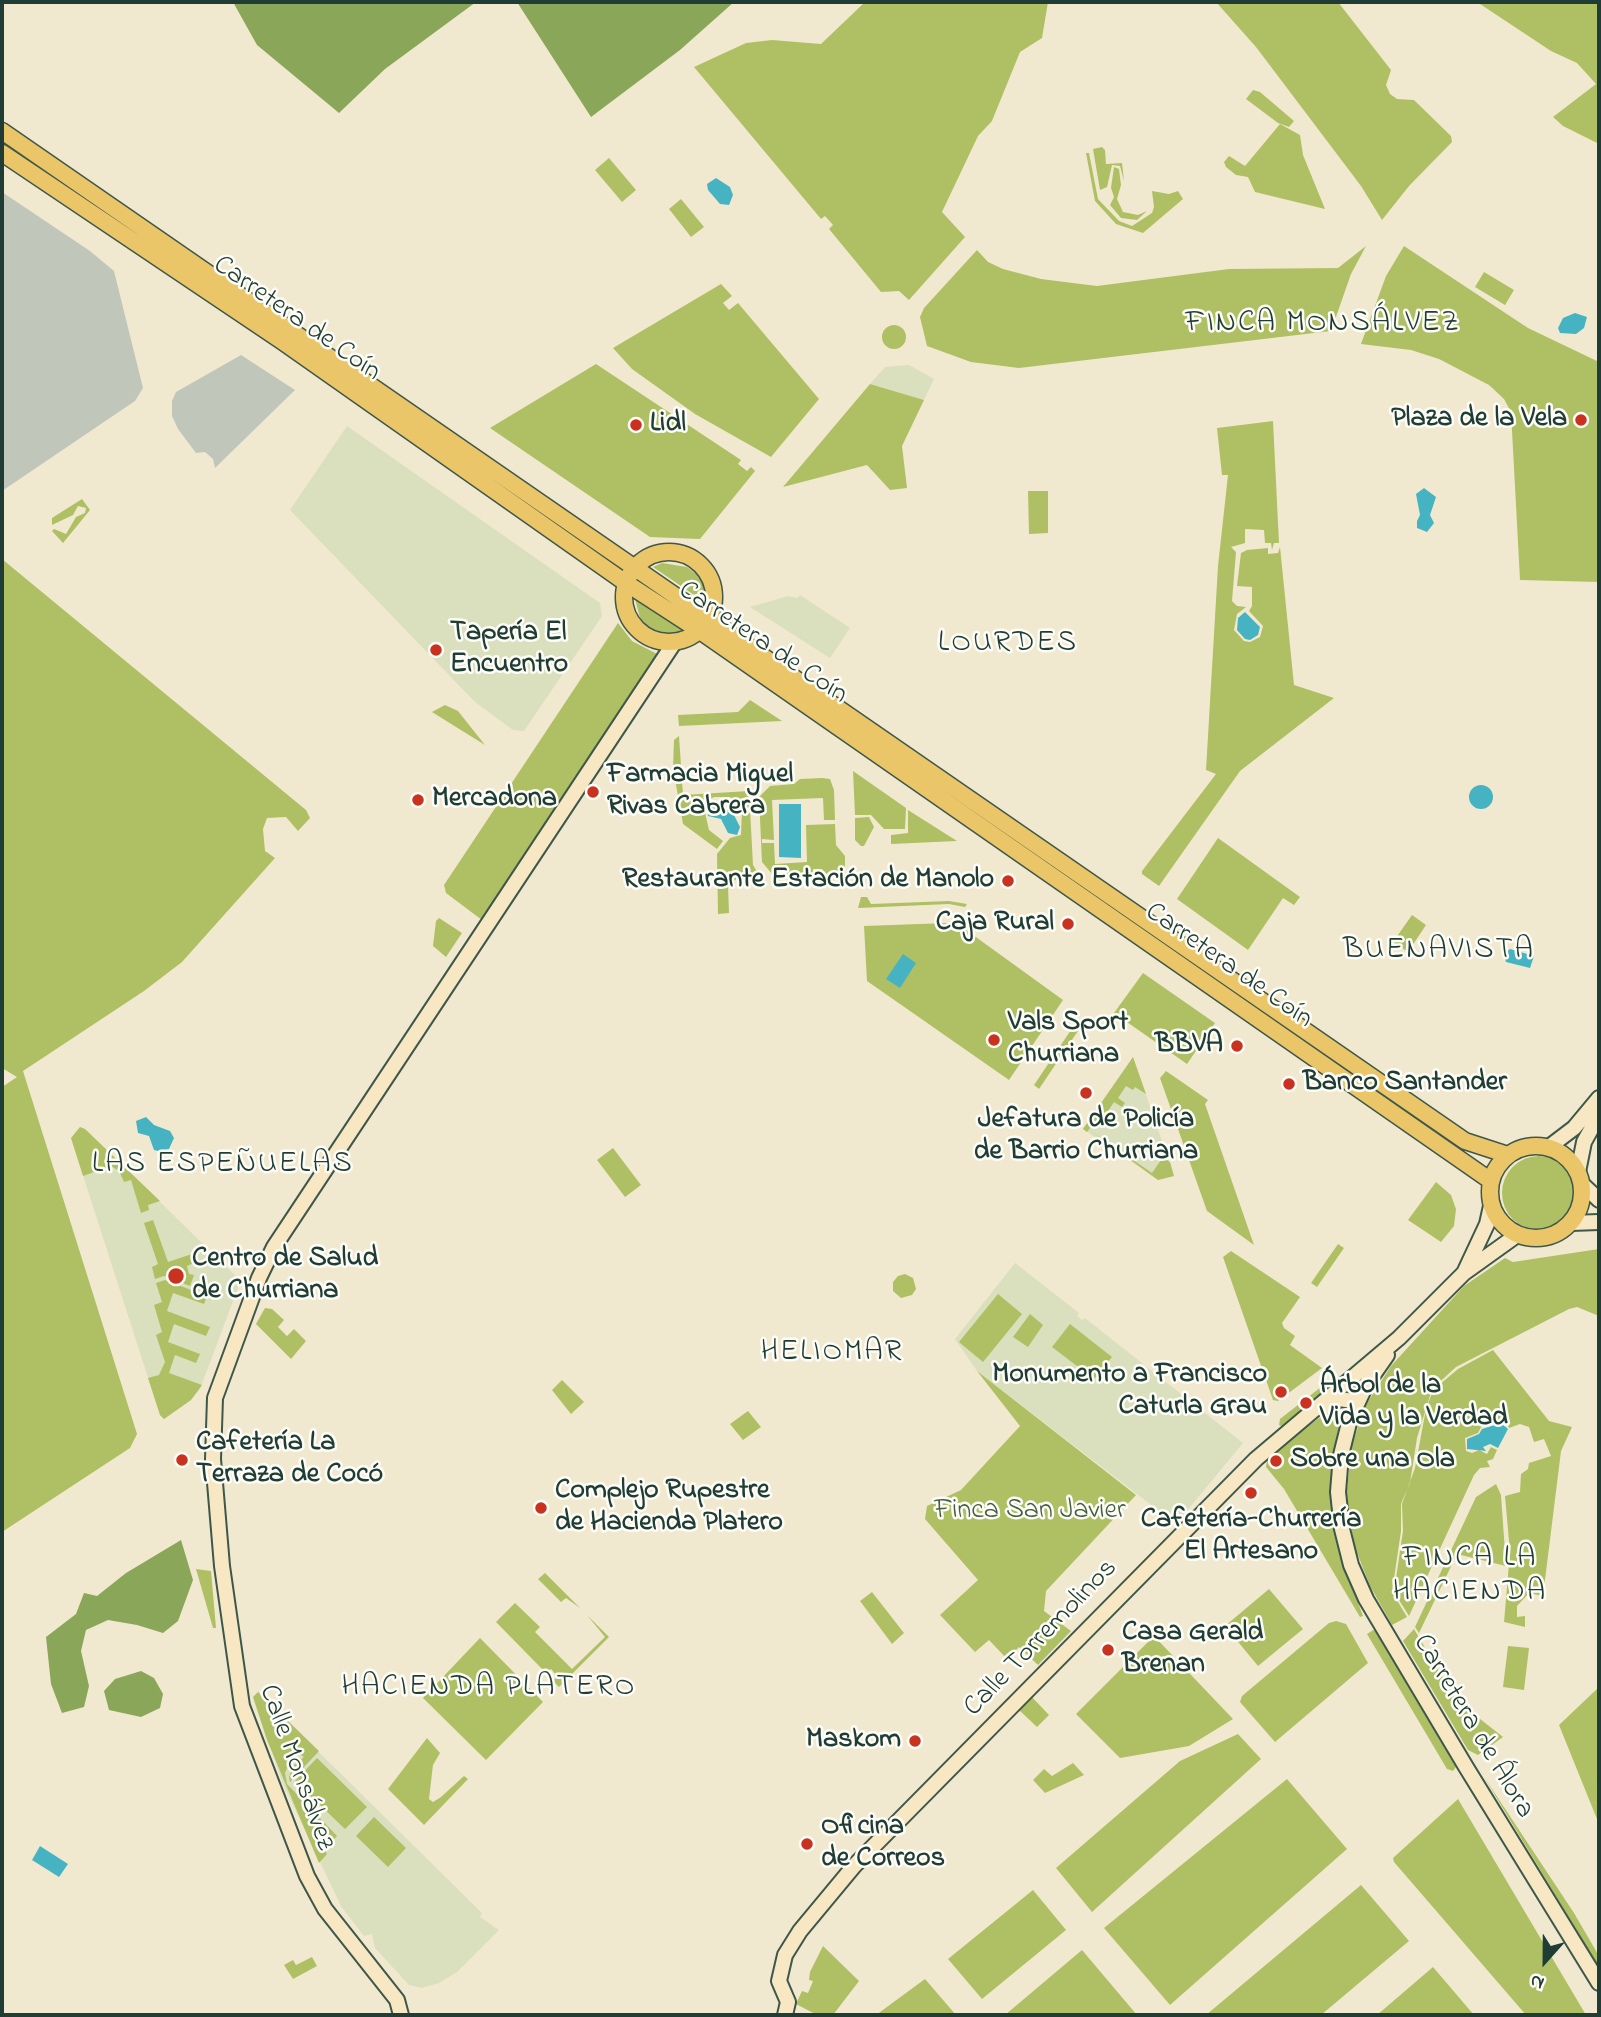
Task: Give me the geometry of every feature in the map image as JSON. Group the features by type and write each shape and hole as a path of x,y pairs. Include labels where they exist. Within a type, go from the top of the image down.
{"main road":[{"path":"2,131 634,568 704,625 1465,1141 1508,1155"},
{"name":"Carretera de Coín","path":"2,153 282,341 626,583 704,625 1491,1181"},
{"path":"660,552 674,552 700,564 713,583 715,594 704,625 674,643 647,637 630,621 624,604 626,583 634,568 660,552"},
{"path":"1528,1146 1549,1147 1561,1153 1580,1178 1581,1205 1572,1223 1546,1238 1517,1235 1496,1217 1491,1206 1491,1181 1494,1171 1508,1155 1528,1146"}],"street":[{"name":"Calle Monsálvez","path":"401,2015 397,2000 325,1909 307,1876 242,1706 229,1632 222,1566 213,1459 215,1398 274,1247 674,643"},
{"path":"1549,1147 1574,1128 1599,1098"},
{"path":"1599,1115 1584,1142 1580,1178 1599,1200"},
{"name":"Calle Torremolinos","path":"1464,1273 1487,1224 1491,1206"},
{"path":"1572,1223 1599,1222"},
{"name":"Calle Torremolinos","path":"785,2015 788,2001 779,1981 785,1955 800,1931 854,1866 1256,1459 1399,1338 1464,1273 1517,1235"},
{"name":"Carretera de Álora","path":"1399,1338 1366,1385 1341,1455 1338,1492 1342,1529 1351,1565 1366,1599 1466,1768 1599,1983"},
{"path":"1308,1414 1340,1399 1358,1402"}],"shaded area":[{"path":"2,192 90,251 114,271 143,388 135,401 2,491"},
{"path":"241,355 295,390 215,468 213,459 205,452 196,453 178,429 172,416 172,401 176,392"},
{"path":"909,365 934,379 924,400 870,384 885,367"},
{"path":"347,426 600,603 602,616 524,731 513,730 475,702 290,510"},
{"path":"800,595 850,628 830,658 750,607 788,596 797,598"},
{"path":"1133,1057 1174,1176 1158,1180 1083,1129"},
{"name":"Centro de Salud de Churriana","path":"80,1127 239,1279 200,1389 191,1400 164,1419 160,1415 71,1138"},
{"path":"1015,1263 1079,1313 1077,1316 1082,1320 1085,1318 1243,1443 1176,1524 977,1371 955,1339"},
{"path":"258,1692 482,1913 480,1917 499,1930 457,1972 439,1983 422,1988 409,1985 375,1948 372,1934 364,1936 341,1906 283,1784 253,1697"}],"green space":[{"path":"233,2 476,2 385,69 339,113 257,45"},
{"path":"517,2 734,2 680,50 591,117"},
{"path":"865,2 1048,2 1042,38 1020,52 992,121 978,136 942,212 965,237 909,300 899,291 881,292 829,229 833,225 825,216 821,219 694,67 746,43 772,40 821,44"},
{"path":"1216,2 1338,2 1391,70 1386,85 1390,94 1397,99 1414,100 1451,136 1452,142 1409,186 1382,220 1361,186 1256,47"},
{"path":"1477,2 1599,2 1599,144 1563,126 1553,117 1596,84 1577,63 1551,51"},
{"path":"1253,90 1260,92 1294,121 1289,127 1278,123 1246,99"},
{"path":"1280,124 1300,135 1303,155 1325,209 1255,192 1248,177 1236,175 1226,167 1224,162 1229,156 1245,166"},
{"path":"1102,147 1105,150 1106,164 1122,163 1124,181 1120,166 1112,165 1107,187 1100,190 1093,149"},
{"path":"1086,153 1089,153 1098,199 1119,221 1132,226 1152,213 1152,191 1169,194 1178,191 1183,199 1143,233 1116,224 1095,201"},
{"path":"609,158 636,190 622,202 595,170"},
{"path":"1114,167 1119,169 1121,185 1117,199 1123,212 1138,215 1147,211 1137,220 1121,218 1110,205 1114,197 1111,188"},
{"path":"681,199 704,227 691,237 669,209"},
{"path":"1366,246 1351,274 1331,331 1019,368 971,362 927,346 920,317 924,308 977,250 988,262 1003,269 1041,279 1097,286 1229,269 1338,268"},
{"path":"1404,246 1528,328 1599,362 1599,582 1520,580 1511,412 1504,399 1489,385 1439,359 1411,350 1361,344 1386,276"},
{"path":"1484,272 1514,290 1505,305 1475,287"},
{"path":"721,284 732,296 723,303 729,310 738,303 819,399 771,457 695,414 632,369 613,348"},
{"path":"894,325 903,328 906,337 903,346 894,349 885,346 882,337 885,328"},
{"path":"596,364 741,460 738,464 747,471 751,467 755,471 700,539 650,537 490,428"},
{"path":"870,384 924,400 902,446 907,488 890,490 867,465 783,487"},
{"path":"1273,421 1279,543 1274,543 1272,550 1271,543 1265,543 1264,530 1245,529 1245,543 1231,547 1236,552 1232,601 1237,606 1246,607 1237,614 1234,630 1244,641 1250,642 1260,637 1263,626 1249,611 1252,606 1252,587 1237,586 1241,553 1268,548 1268,554 1278,553 1280,547 1294,685 1334,698 1240,771 1159,886 1142,874 1142,871 1216,774 1206,770 1218,566 1228,475 1222,475 1217,428"},
{"path":"1028,491 1048,491 1048,533 1029,534"},
{"path":"82,499 90,510 63,543 52,531 54,529 66,534 76,517 85,513 86,508 78,506 73,515 52,525 52,518"},
{"path":"2,559 306,810 310,818 298,831 286,817 267,818 263,829 265,851 275,858 182,962 144,991 23,1071 137,1434 130,1448 2,1532 2,1087 17,1077 2,1068"},
{"path":"662,563 687,567 696,574 703,583 706,603 653,567"},
{"path":"634,595 686,630 670,635 650,628 640,618"},
{"path":"618,623 632,641 661,656 482,920 446,893 444,885"},
{"path":"750,700 782,721 679,726 678,715 738,712"},
{"path":"445,705 458,711 485,745 432,712"},
{"path":"679,736 683,795 749,791 753,865 761,878 738,878 728,885 729,913 718,914 717,854 730,838 741,835 742,809 730,797 714,797 703,804 709,830 723,841 717,849 683,824 673,768 674,740"},
{"path":"853,771 906,808 905,829 884,829 871,815 855,815"},
{"path":"800,779 830,779 834,790 835,820 824,820 823,798 772,800 774,840 762,839 762,843 774,843 775,864 807,862 806,825 835,824 836,845 845,856 845,873 823,874 822,869 813,869 813,874 773,875 762,862 759,797 770,786 794,784"},
{"path":"908,810 957,841 891,844 891,835 908,833"},
{"path":"869,817 874,827 864,846 861,846 855,840 855,818"},
{"path":"1218,838 1300,897 1294,905 1283,898 1248,950 1177,899"},
{"path":"861,897 867,897 871,904 949,901 967,904 965,907 949,904 858,908"},
{"path":"1412,915 1426,925 1408,952 1393,942"},
{"path":"439,918 462,933 446,957 433,946 436,921"},
{"name":"Vals Sport Churriana","path":"947,923 962,927 1063,1000 1009,1080 867,981 864,926"},
{"path":"1143,973 1215,1023 1187,1064 1114,1013"},
{"path":"1077,1021 1082,1025 1039,1089 1034,1085"},
{"path":"1133,1057 1146,1094 1135,1087 1133,1090 1126,1086 1118,1098 1125,1103 1122,1107 1114,1102 1106,1114 1113,1119 1111,1123 1103,1118 1096,1128 1090,1128 1087,1132 1083,1129"},
{"path":"1166,1071 1208,1100 1205,1104 1254,1245 1207,1211 1160,1078"},
{"path":"80,1127 160,1201 148,1205 149,1210 141,1213 131,1180 124,1182 119,1171 111,1166 83,1176 71,1138"},
{"path":"1091,1131 1152,1173 1161,1160 1154,1155 1156,1152 1170,1162 1174,1176 1158,1180"},
{"path":"613,1148 641,1185 625,1197 597,1160"},
{"path":"1539,1156 1560,1162 1570,1172 1576,1193 1570,1214 1560,1224 1539,1230 1518,1224 1508,1214 1502,1193 1508,1172 1518,1162"},
{"path":"1436,1182 1451,1195 1456,1209 1454,1226 1441,1242 1408,1220"},
{"path":"153,1220 168,1262 192,1254 194,1263 187,1266 189,1274 194,1275 190,1286 164,1276 155,1279 152,1267 158,1264 144,1223"},
{"path":"1338,1244 1344,1248 1317,1287 1311,1283"},
{"path":"1599,1249 1599,1316 1577,1307 1569,1309 1456,1367 1432,1389 1417,1438 1410,1483 1401,1504 1401,1531 1392,1592 1407,1617 1392,1625 1370,1586 1354,1545 1346,1497 1352,1445 1365,1406 1391,1366 1464,1286 1505,1258 1513,1262"},
{"path":"1231,1251 1300,1297 1282,1323 1284,1328 1295,1336 1290,1345 1322,1368 1278,1401 1273,1400 1223,1257"},
{"path":"905,1274 913,1278 916,1289 912,1295 901,1298 893,1291 893,1282 898,1276"},
{"path":"165,1280 207,1296 204,1304 173,1293 167,1311 210,1327 206,1336 174,1324 168,1342 200,1354 196,1363 175,1355 169,1373 202,1385 191,1400 164,1419 160,1415 148,1378 159,1375 165,1362 156,1335 162,1332 154,1305 162,1302 156,1283"},
{"path":"998,1294 1022,1314 983,1362 959,1342"},
{"path":"265,1308 272,1309 284,1320 278,1327 287,1336 294,1329 306,1341 291,1359 256,1324"},
{"path":"1030,1314 1043,1325 1028,1347 1013,1337"},
{"path":"1070,1324 1112,1357 1094,1379 1052,1347"},
{"path":"1493,1350 1549,1421 1572,1427 1561,1451 1543,1596 1529,1593 1517,1606 1517,1617 1525,1616 1525,1627 1504,1622 1510,1552 1505,1496 1520,1492 1521,1474 1528,1469 1529,1463 1551,1456 1544,1439 1534,1442 1529,1427 1520,1424 1509,1428 1507,1423 1500,1420 1481,1427 1478,1433 1465,1438 1466,1451 1472,1453 1479,1450 1487,1454 1491,1447 1497,1450 1493,1459 1487,1461 1490,1467 1480,1468 1474,1475 1409,1616 1394,1592 1403,1531 1402,1504 1415,1468 1426,1409 1433,1390 1458,1369"},
{"name":"Finca San Javier","path":"977,1371 1136,1495 1046,1591 1044,1611 1071,1631 1038,1665 1019,1647 1007,1659 989,1640 975,1652 940,1615 978,1580 925,1519 927,1506 961,1490 1020,1426"},
{"path":"562,1380 584,1402 571,1414 552,1390"},
{"path":"1321,1387 1325,1393 1284,1427 1279,1425 1280,1419"},
{"path":"1332,1409 1339,1409 1341,1414 1331,1471 1334,1522 1343,1562 1363,1616 1360,1617 1284,1489 1266,1467 1267,1461 1288,1440"},
{"path":"748,1411 761,1427 743,1440 730,1424"},
{"path":"1496,1484 1501,1495 1506,1566 1457,1554 1419,1633 1415,1627 1476,1497"},
{"path":"181,1540 193,1580 178,1621 163,1633 108,1620 86,1630 81,1651 89,1686 84,1707 62,1713 51,1684 46,1637 76,1614 84,1593 97,1596 126,1573"},
{"path":"196,1569 211,1571 216,1628 213,1628"},
{"path":"545,1573 580,1608 566,1598 561,1602 538,1579"},
{"path":"1269,1589 1303,1629 1258,1666 1225,1626"},
{"path":"872,1592 904,1633 892,1644 860,1601"},
{"path":"515,1603 540,1627 535,1632 572,1669 605,1637 587,1615 609,1637 559,1687 553,1681 557,1676 551,1669 546,1673 496,1622"},
{"path":"1336,1621 1346,1624 1368,1663 1275,1742 1240,1702 1242,1696 1329,1623"},
{"path":"1375,1629 1458,1764 1453,1771 1447,1769 1367,1634"},
{"path":"1414,1629 1456,1700 1503,1737 1478,1755 1468,1750 1403,1641"},
{"path":"1154,1636 1233,1719 1189,1746 1120,1758 1076,1714"},
{"path":"480,1638 543,1702 486,1760 423,1698"},
{"path":"1508,1646 1529,1648 1524,1690 1503,1687"},
{"path":"141,1671 154,1678 163,1694 160,1708 141,1717 109,1710 104,1691 115,1679"},
{"path":"1599,1687 1599,1824 1559,1725"},
{"path":"258,1692 319,1751 290,1782 293,1766 304,1757 295,1750 285,1773 287,1784 337,1836 324,1850 327,1854 319,1863 267,1740 253,1697"},
{"path":"1031,1696 1049,1715 1037,1727 1018,1709"},
{"path":"1238,1734 1261,1759 1092,1912 1056,1868 1180,1761"},
{"path":"427,1738 440,1753 433,1765 429,1799 433,1802 441,1797 464,1776 468,1779 424,1825 388,1789"},
{"path":"317,1758 367,1807 345,1829 295,1781"},
{"path":"1073,1763 1084,1775 1045,1793 1033,1780 1044,1769 1052,1776"},
{"path":"1484,1777 1574,1913 1599,1956 1599,1967"},
{"path":"1287,1779 1347,1849 1170,2005 1104,1928"},
{"path":"1458,1799 1586,2015 1526,2015 1394,1862 1393,1858"},
{"path":"374,1817 406,1848 388,1867 356,1836"},
{"path":"1361,1885 1409,1941 1321,2015 1206,2015"},
{"path":"1033,1890 1066,1930 982,1999 948,1959"},
{"path":"823,1946 859,1981 833,2015 817,2015 796,2004 802,1991 808,1993 813,1981 809,1980 810,1972"},
{"path":"1082,1950 1137,2015 1005,2015"},
{"path":"312,1957 317,1966 293,1979 284,1965 293,1960 296,1965"},
{"path":"1433,1967 1474,2015 1377,2015"},
{"path":"925,1979 956,2015 876,2015"}],"water":[{"path":"716,178 730,187 733,195 729,205 720,204 708,190 707,184"},
{"path":"1575,313 1587,317 1584,328 1576,334 1560,333 1558,328 1563,318"},
{"path":"1424,488 1436,497 1430,515 1434,523 1427,532 1417,528 1420,515 1416,494"},
{"path":"1245,612 1260,627 1258,635 1250,640 1245,639 1237,630 1238,618"},
{"path":"1476,785 1486,785 1493,792 1493,802 1486,809 1476,809 1469,802 1469,792"},
{"path":"711,802 723,805 734,815 740,827 737,835 728,833 721,819 708,816 707,804"},
{"path":"779,804 801,804 801,858 779,857"},
{"path":"1510,949 1534,956 1530,968 1506,962 1504,954"},
{"path":"903,954 916,963 900,988 886,979"},
{"path":"146,1117 154,1125 170,1131 174,1138 169,1149 162,1152 154,1150 149,1136 138,1133 136,1121"},
{"path":"1501,1423 1508,1429 1498,1448 1490,1444 1483,1447 1486,1451 1467,1449 1467,1439 1479,1434 1482,1429"},
{"path":"40,1846 68,1864 59,1877 32,1860"}],"place":[{"name":"Plaza de la Vela","path":"1581,420"},
{"name":"Lidl","path":"636,425"},
{"name":"Tapería El Encuentro","path":"436,650"},
{"name":"Farmacia Miguel Rivas Cabrera","path":"593,792"},
{"name":"Mercadona","path":"418,800"},
{"name":"Restaurante Estación de Manolo","path":"1008,881"},
{"name":"Caja Rural","path":"1068,924"},
{"name":"Vals Sport Churriana","path":"994,1040"},
{"name":"BBVA","path":"1237,1046"},
{"name":"Banco Santander","path":"1289,1084"},
{"name":"Jefatura de Policía de Barrio Churriana","path":"1086,1093"},
{"name":"Centro de Salud de Churriana","path":"176,1276"},
{"name":"Monumento a Francisco Caturla Grau","path":"1281,1392"},
{"name":"Árbol de la Vida y la Verdad","path":"1306,1403"},
{"name":"Cafetería La Terraza de Cocó","path":"182,1460"},
{"name":"Sobre una Ola","path":"1276,1461"},
{"name":"Cafetería-Churrería El Artesano","path":"1251,1493"},
{"name":"Complejo Rupestre de Hacienda Platero","path":"541,1508"},
{"name":"Casa Gerald Brenan","path":"1108,1650"},
{"name":"Maskom","path":"915,1741"},
{"name":"Oficina de Correos","path":"807,1844"}],"district":[{"name":"FINCA MONSÁLVEZ","path":"1323,325"},
{"name":"LOURDES","path":"1008,645"},
{"name":"BUENAVISTA","path":"1439,952"},
{"name":"LAS ESPEÑUELAS","path":"223,1166"},
{"name":"HELIOMAR","path":"832,1354"},
{"name":"FINCA LA HACIENDA","path":"1470,1577"},
{"name":"HACIENDA PLATERO","path":"489,1689"}]}
